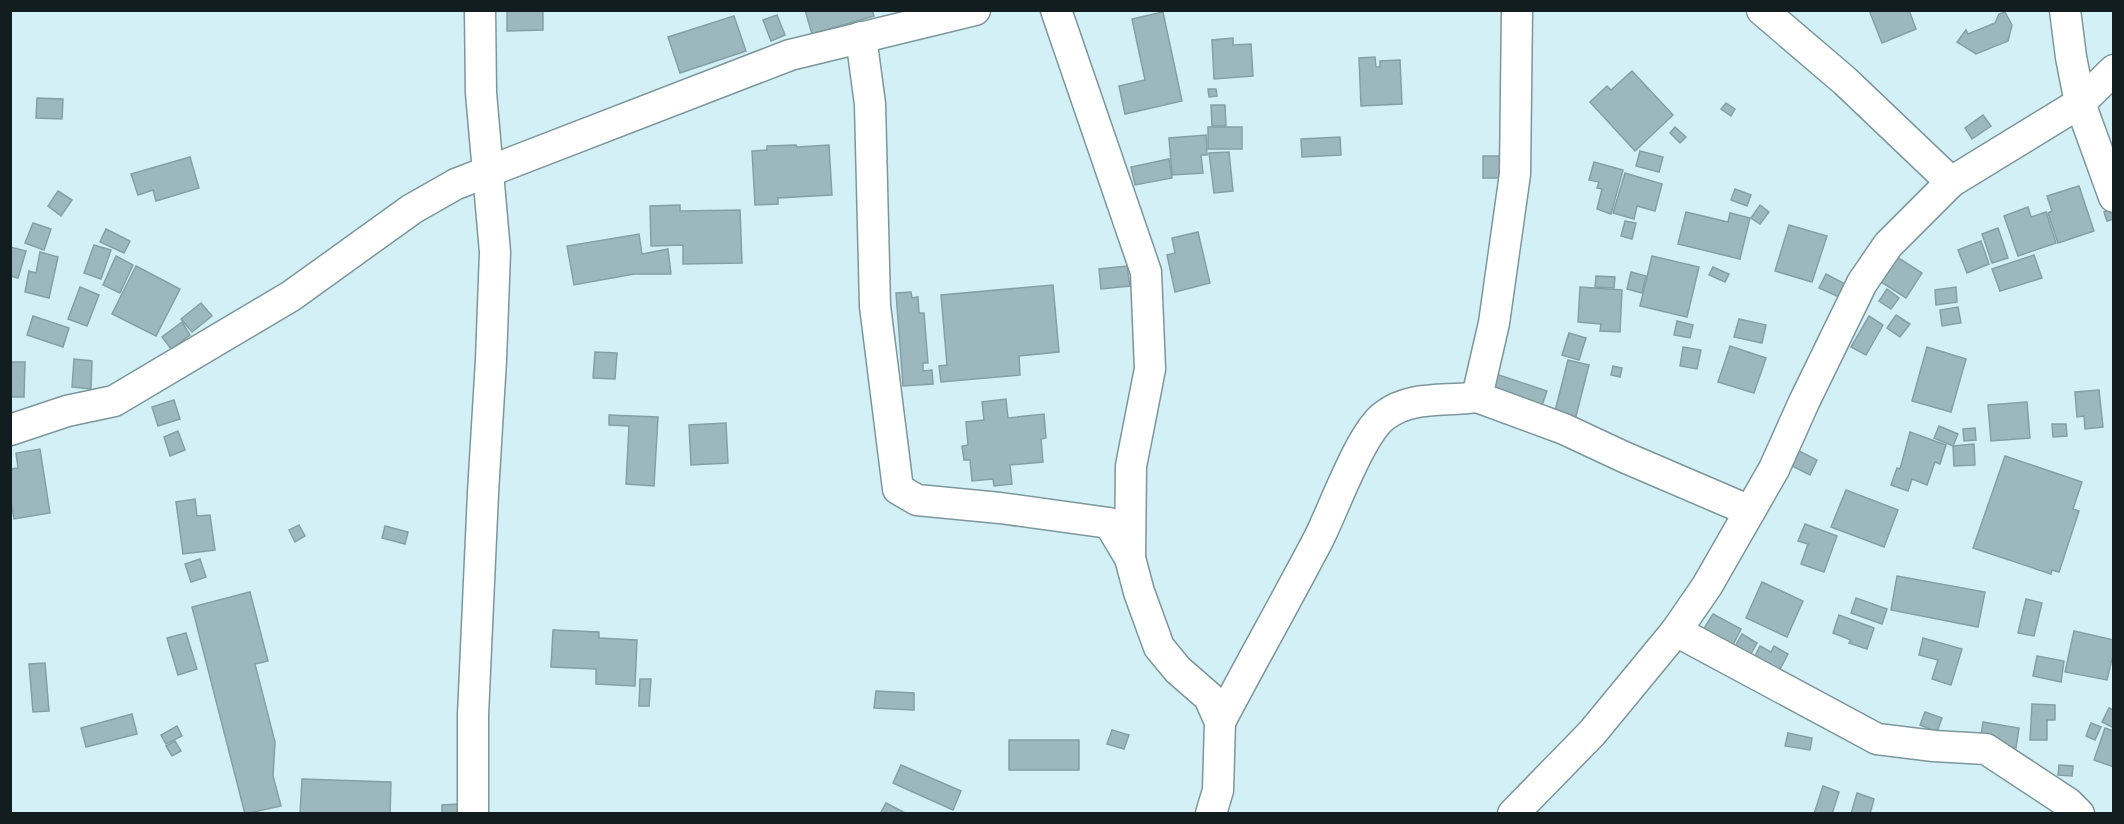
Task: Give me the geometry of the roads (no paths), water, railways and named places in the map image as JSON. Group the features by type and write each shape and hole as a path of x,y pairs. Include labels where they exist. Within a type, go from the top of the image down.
{"street":[{"path":"472,813 473,704 495,252 481,93 480,10"},
{"path":"10,430 67,411 114,401 291,296 412,209 456,184 790,55 975,10"},
{"path":"1056,10 1146,272 1150,369 1131,466 1130,558 1139,592 1160,647 1178,670 1209,697 1220,722 1218,790 1211,813"},
{"path":"1476,397 1494,323 1515,174 1517,10"},
{"path":"1762,10 1845,81 1951,182"},
{"path":"2065,10 2080,103 2114,197"},
{"path":"861,37 870,104 875,306 898,489 917,500 1000,508 1109,523 1130,558"},
{"path":"1513,813 1592,733 1676,630 1707,586 1774,469 1862,283 1888,245 1951,182 2080,103 2114,70"},
{"path":"1220,722 1318,539 1365,440 1382,417 1399,406 1422,400 1476,397 1564,429 1750,511"},
{"path":"1676,630 1877,739 1986,749 2068,803 2079,813"}]}
